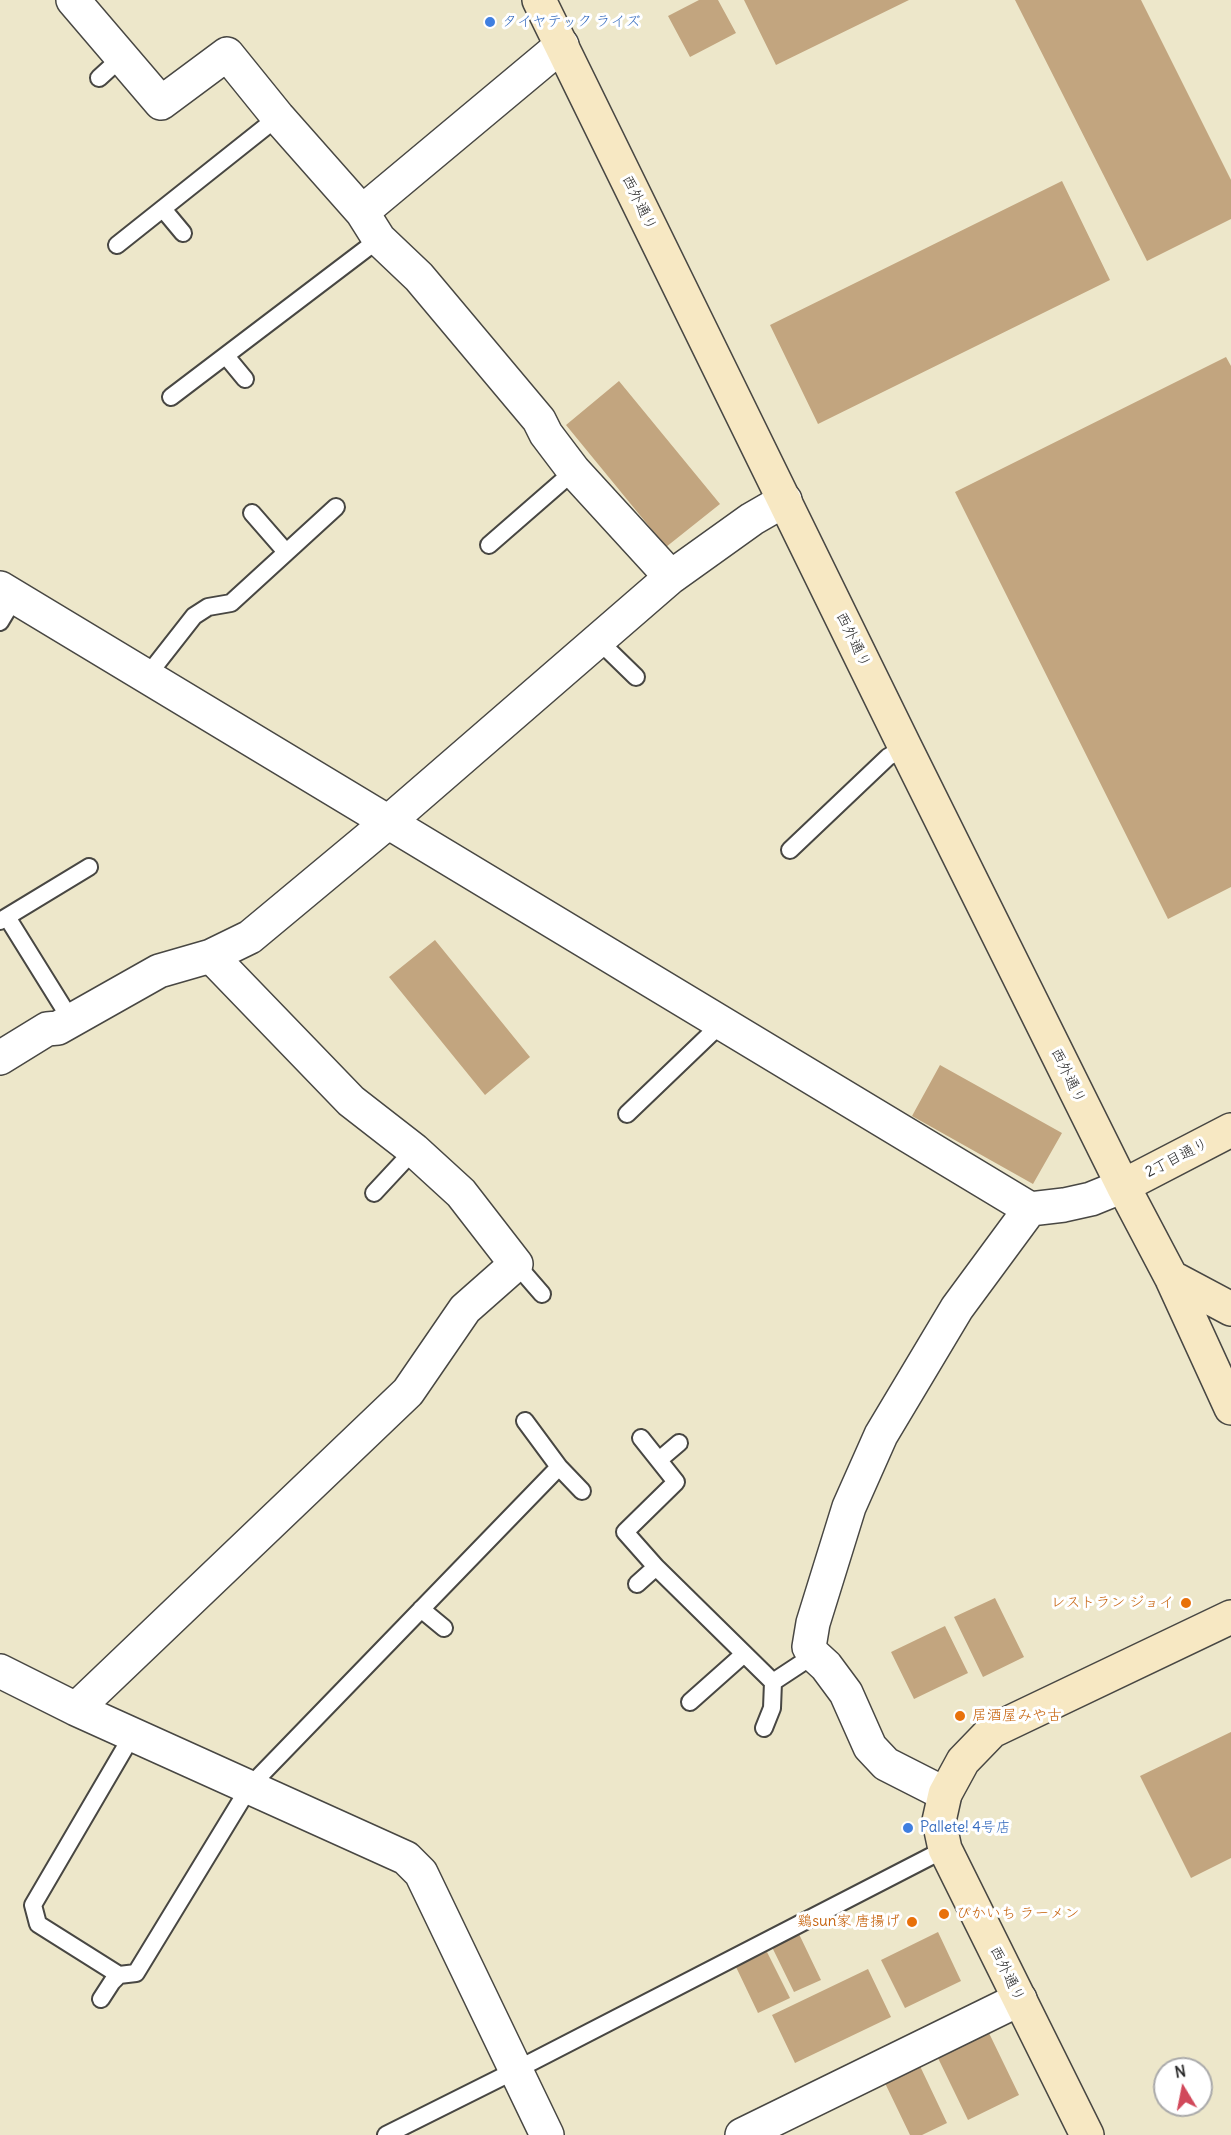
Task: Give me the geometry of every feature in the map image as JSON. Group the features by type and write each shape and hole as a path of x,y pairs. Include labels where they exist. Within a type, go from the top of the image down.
{"street":[{"path":"74,0 111,68 161,104 227,54 278,117 371,226 427,286 539,420 546,434 574,471 671,578"},
{"name":"西外通り","path":"539,0 905,747 1123,1186 1171,1277 1231,1408"},
{"path":"371,226 562,45"},
{"path":"0,1058 47,1029 58,1028 159,971 211,956 250,938 671,578 752,519 785,500"},
{"path":"5,603 147,676 387,823 1030,1209 1091,1199 1123,1186"},
{"path":"76,1709 408,1392 465,1309 516,1264 461,1193 414,1150 351,1101 211,956"},
{"name":"2丁目通り","path":"1123,1186 1231,1130"},
{"path":"945,1794 886,1764 870,1747 846,1693 809,1647 813,1623 849,1507 881,1435 957,1308 1030,1209"},
{"path":"1171,1277 1231,1309"},
{"name":"西外通り","path":"1087,2135 945,1849 939,1821 945,1794 963,1761 992,1731 1231,1617"},
{"path":"0,1671 76,1709 406,1858 422,1873 547,2135"},
{"path":"742,2135 1020,1999"}],"lane":[{"path":"117,245 278,117"},
{"path":"163,209 183,233"},
{"path":"171,398 226,356 371,226"},
{"path":"226,356 245,379"},
{"path":"489,545 574,471"},
{"path":"147,676 194,616 208,607 231,603 336,507"},
{"path":"252,513 286,552"},
{"path":"598,640 636,677"},
{"path":"790,850 888,758 905,747"},
{"path":"71,1020 4,919 89,867"},
{"path":"627,1114 722,1023"},
{"path":"375,1193 414,1150"},
{"path":"516,1264 542,1294"},
{"path":"525,1421 559,1467 582,1491"},
{"path":"641,1438 676,1482 625,1532 656,1567 773,1682 772,1708 764,1728"},
{"path":"659,1460 679,1443"},
{"path":"101,1999 119,1975 136,1973 250,1786 559,1467"},
{"path":"637,1584 656,1567"},
{"path":"421,1609 444,1628"},
{"path":"690,1702 744,1654"},
{"path":"773,1682 814,1655"},
{"path":"119,1975 38,1924 33,1905 133,1734"},
{"path":"386,2135 945,1849"}],"building":[{"path":"699,0 718,0 736,33 690,57 668,16"},
{"path":"744,0 909,0 776,65"},
{"path":"1015,0 1141,0 1231,180 1231,219 1147,261"},
{"path":"1062,181 1110,280 818,424 770,325"},
{"path":"1226,357 1231,366 1231,887 1168,919 955,492"},
{"path":"619,381 720,504 666,547 566,425"},
{"path":"435,940 530,1057 485,1095 389,977"},
{"path":"940,1065 1062,1133 1033,1184 912,1116"},
{"path":"995,1598 1024,1657 983,1677 954,1617"},
{"path":"945,1626 968,1673 914,1699 891,1652"},
{"path":"1231,1732 1231,1858 1191,1878 1140,1776"},
{"path":"798,1932 821,1980 794,1992 771,1945"},
{"path":"938,1932 961,1981 905,2008 881,1960"},
{"path":"767,1952 790,1998 758,2013 736,1967"},
{"path":"868,1969 891,2017 795,2063 772,2015"},
{"path":"988,2031 1019,2095 968,2120 937,2056"},
{"path":"919,2064 947,2123 922,2135 910,2135 884,2081"}],"place":[{"name":"タイヤテック ライズ","path":"490,22"},
{"name":"レストラン ジョイ","path":"1186,1603"},
{"name":"居酒屋みや古","path":"960,1716"},
{"name":"Pallete! 4号店","path":"908,1828"},
{"name":"ぴかいち ラーメン","path":"944,1914"},
{"name":"鷄sun家 唐揚げ","path":"912,1922"}]}
